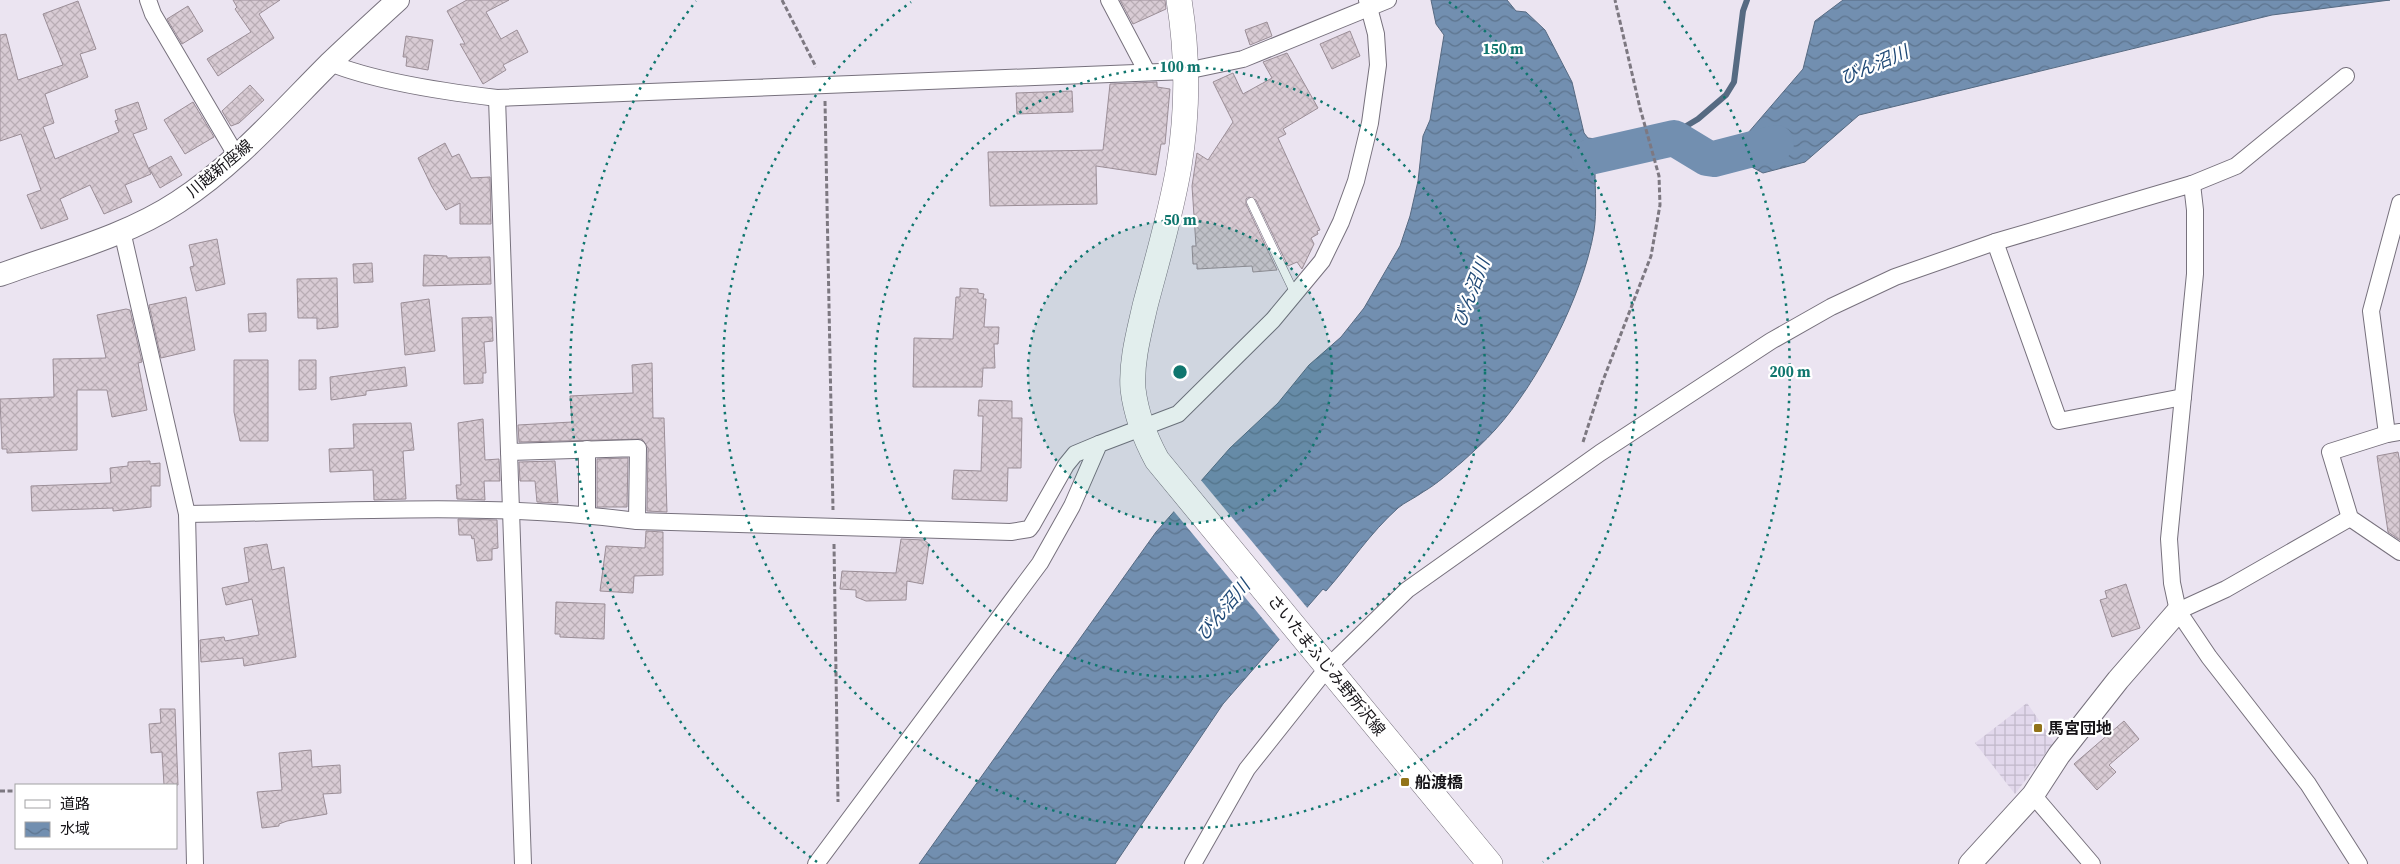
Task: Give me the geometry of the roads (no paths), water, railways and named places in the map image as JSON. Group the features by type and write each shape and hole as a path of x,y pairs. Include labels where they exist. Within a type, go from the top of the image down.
{"main road":[{"name":"川越新座線","path":"0,275 122,231 151,218 179,202 260,135 330,64 398,0"},
{"name":"さいたまふじみ野所沢線","path":"1179,0 1186,72 1184,123 1179,166 1135,358 1133,388 1142,426 1157,460 1490,864"},
{"path":"1970,864 2033,795 2059,755 2118,680 2178,611"}],"street":[{"path":"148,0 153,14 236,155"},
{"path":"1110,0 1147,72"},
{"path":"330,64 348,70 430,88 497,98 1186,72 1243,59 1368,3 1388,0"},
{"path":"187,514 510,509 587,514 637,521 1011,532 1029,529 1075,454 1142,426 1178,414 1273,320 1322,261 1341,222 1356,181 1370,123 1378,65 1376,34 1368,3"},
{"path":"1193,864 1247,769 1325,663 1407,590 1580,467 1771,341 1831,307 1895,277 1995,242 2192,184 2236,166 2346,76"},
{"path":"497,98 523,864"},
{"path":"2192,184 2195,210 2195,274 2169,539 2172,583 2178,611 2209,657 2308,784 2359,864"},
{"path":"2400,203 2371,311 2394,433 2330,452 2350,518 2400,552"},
{"path":"122,231 187,514 195,864"},
{"path":"1995,242 2059,421 2183,397"},
{"path":"816,864 1040,563 1072,506 1099,444"},
{"path":"509,452 587,448 638,448 637,521"},
{"path":"587,448 587,514"},
{"path":"2178,611 2226,589 2350,518"},
{"path":"2033,795 2092,864"}],"lane":[{"path":"1251,202 1295,294"}],"water":[{"path":"1431,0 1507,0 1516,11 1526,12 1545,30 1572,82 1584,133 1588,138 1603,140 1604,145 1638,140 1640,149 1608,157 1608,163 1595,171 1595,224 1588,256 1569,310 1542,363 1511,411 1491,434 1443,478 1401,506 1388,518 1369,538 1326,591 1323,589 1223,704 1115,864 919,864 1156,532 1230,448 1278,403 1309,365 1341,337 1364,308 1400,246 1410,216 1418,181 1423,136 1430,120 1444,35 1436,24"},
{"path":"1843,0 2390,0 2272,15 1859,115 1805,162 1763,173 1729,155 1803,69 1815,21"}],"waterway":[{"path":"1674,138 1673,134 1698,119 1726,95 1734,82 1743,11 1747,0"},
{"name":"びん沼川","path":"1590,157 1674,138 1707,158 1714,159 1776,143"}],"place":[{"name":"馬宮団地","path":"2038,728"},
{"name":"船渡橋","path":"1405,782"}]}
